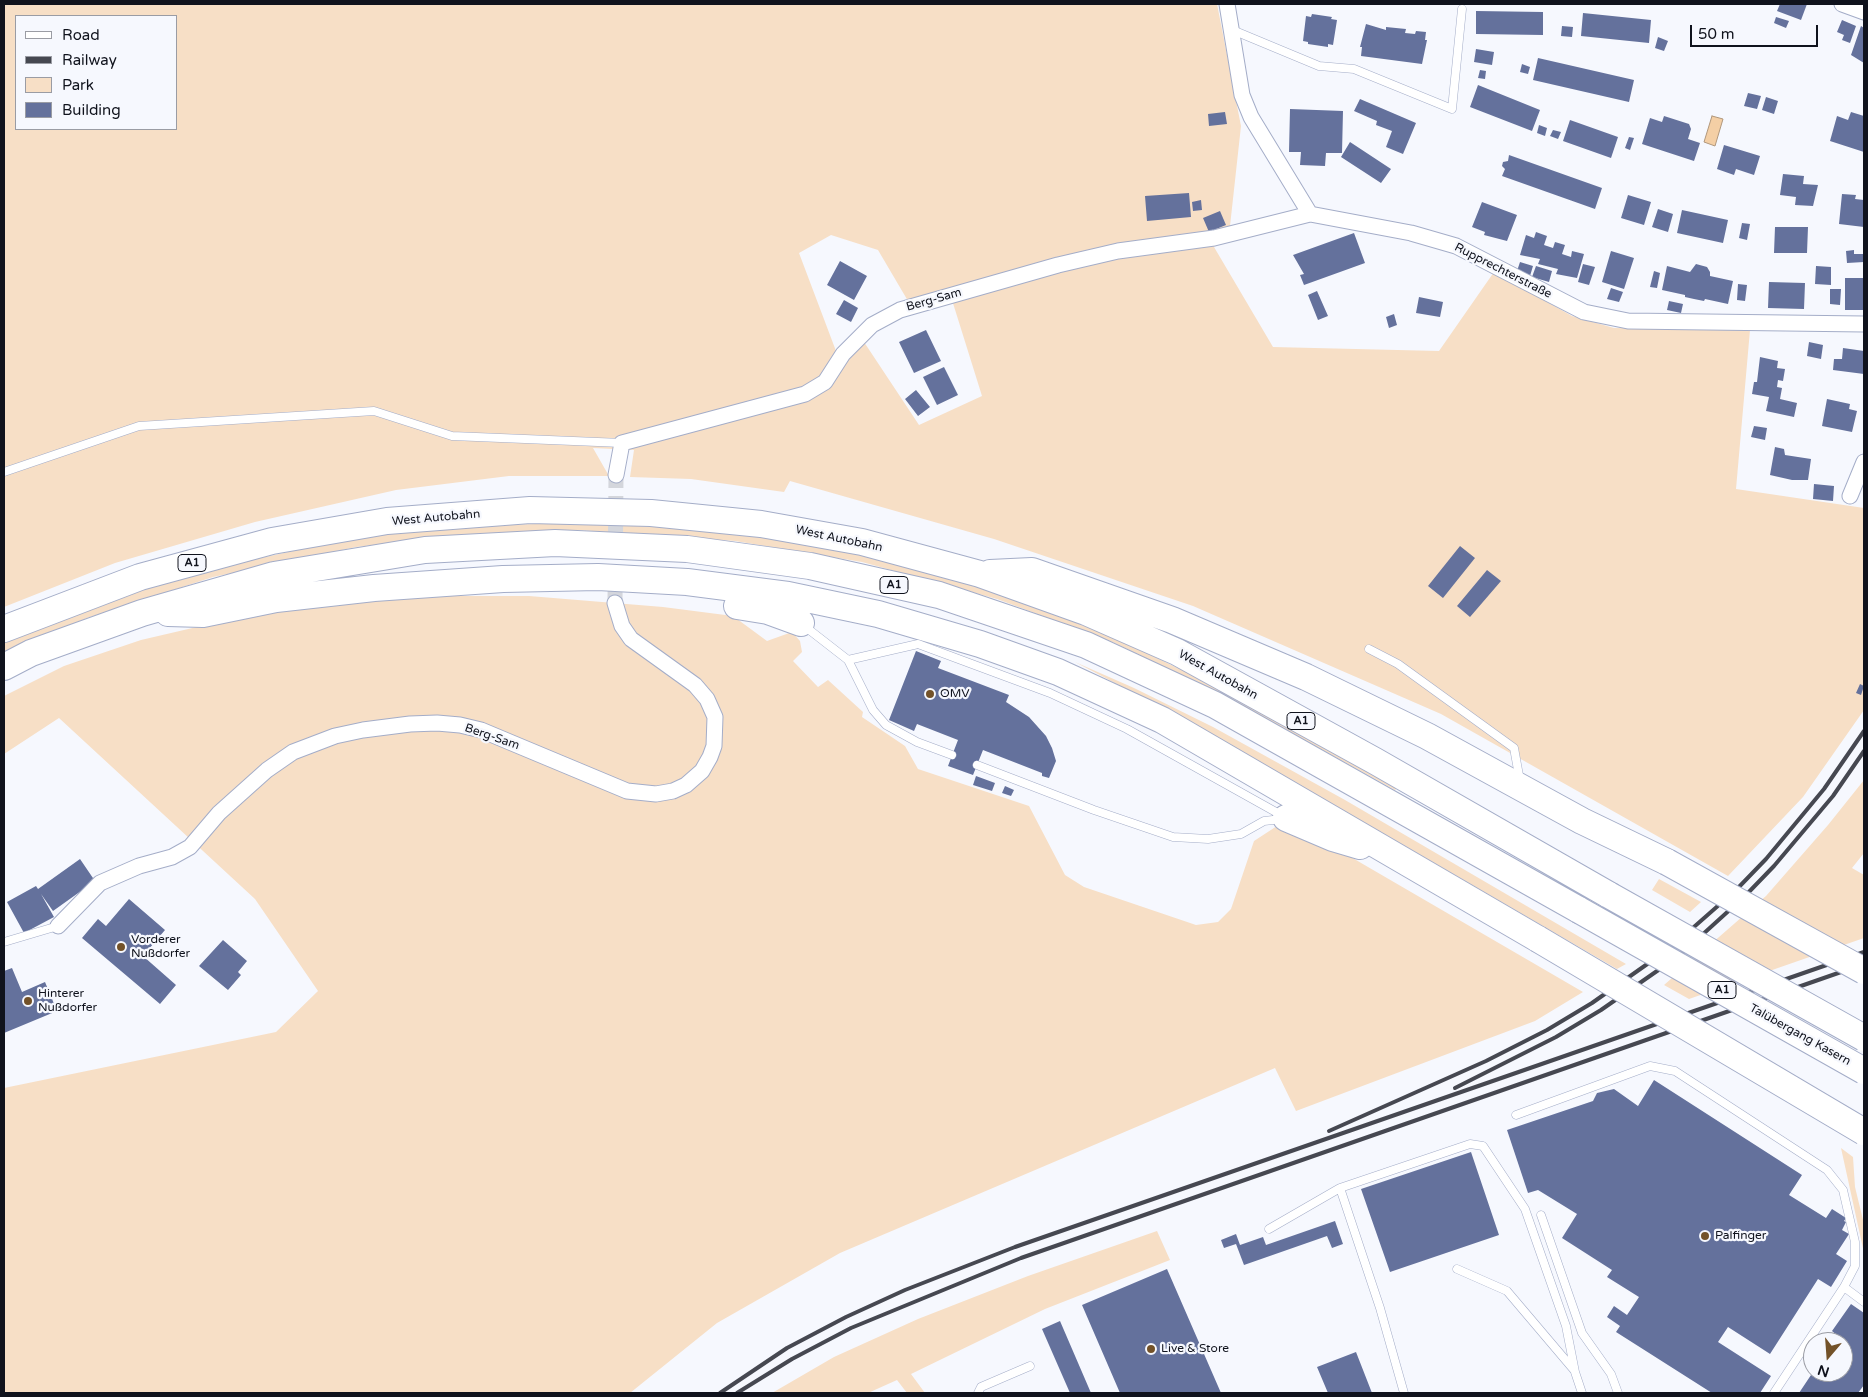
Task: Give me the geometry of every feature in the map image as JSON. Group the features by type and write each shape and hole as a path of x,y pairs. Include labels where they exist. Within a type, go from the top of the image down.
{"highway":[{"name":"West Autobahn","path":"4,629 140,576 272,541 387,521 530,510 651,513 761,524 862,542 980,574 1086,612 1177,652 1384,766 1864,1038"},
{"name":"Talübergang Kasern","path":"142,612 274,575 425,550 555,544 686,549 810,566 939,595 1086,645 1215,705 1864,1071"},
{"path":"980,574 1032,571 1172,620 1306,677 1427,736 1521,788 1667,862 1864,971"},
{"path":"142,612 203,614 276,599 374,588 483,580 598,578 687,582 788,595 878,614 989,647 1058,672 1162,720 1342,823 1864,1132"},
{"path":"637,580 684,598 768,611 801,624"},
{"name":"A1","path":"4,667 32,653 142,612"},
{"path":"1286,818 1333,838 1397,857"}],"street":[{"path":"1227,4 1242,95 1251,117 1310,214"},
{"path":"1842,4 1864,12"},
{"name":"Rupprechterstraße","path":"1310,214 1411,233 1456,246 1584,312 1628,321 1864,324"},
{"name":"Berg-Sam","path":"622,443 805,394 825,382 843,354 872,326 900,310 1058,265 1118,251 1214,238 1310,214"},
{"path":"616,475 622,443"},
{"path":"1850,496 1864,462"},
{"name":"Berg-Sam","path":"58,926 100,883 139,866 172,857 190,846 219,813 267,770 294,752 335,736 363,730 410,724 437,723 460,725 481,730 512,742 627,791 656,794 673,792 686,785 702,771 710,757 714,746 716,718 708,699 695,685 631,639 622,626 615,603"}],"lane":[{"path":"1230,29 1319,66 1354,69 1452,109 1462,10"},
{"path":"4,472 139,426 374,412 452,436 622,443"},
{"path":"801,624 848,660 873,710 886,725 918,742 952,756"},
{"path":"848,660 918,644 934,649 1050,693 1128,728 1286,818"},
{"path":"1369,649 1398,664 1514,748 1521,788"},
{"path":"977,765 1094,810 1172,837 1208,839 1241,834 1264,821 1286,818"},
{"path":"4,942 58,926"},
{"path":"1516,1115 1650,1066 1675,1071 1827,1170 1843,1190 1855,1242 1855,1266 1844,1287 1774,1393"},
{"path":"1269,1229 1340,1188 1470,1144 1483,1146 1525,1209 1566,1326 1575,1372 1582,1393"},
{"path":"1340,1188 1380,1308 1404,1393"},
{"path":"1542,1215 1582,1333 1611,1374 1618,1393"},
{"path":"1457,1269 1507,1291 1575,1372"},
{"path":"1844,1287 1864,1302"},
{"path":"978,1393 981,1387 1030,1366"}],"green space":[{"path":"4,4 1217,4 1241,126 1230,226 1214,247 1273,347 1439,351 1494,272 1572,316 1614,328 1750,330 1736,489 1864,508 1864,710 1803,797 1728,876 1441,714 1193,606 994,539 790,481 784,492 691,479 630,477 634,450 593,448 609,476 509,476 396,490 255,522 115,563 4,607","holes":["831,235 878,250 908,301 952,300 982,396 919,425 864,342 836,351 799,253"]},
{"path":"572,523 731,530 862,555 998,593 1116,638 1247,702 1397,788 1395,790 1244,706 1115,643 997,599 862,562 735,541 579,530 465,535 356,547 213,577 87,618 4,653 4,643 87,607 210,569 353,538 462,526"},
{"path":"421,596 529,596 663,607 733,616 767,641 792,632 800,641 802,652 793,661 818,687 828,680 863,712 862,717 905,746 918,769 1029,806 1065,875 1084,887 1196,925 1218,922 1231,909 1254,841 1277,826 1325,842 1583,992 1535,1021 1296,1111 1275,1068 840,1253 717,1323 630,1393 4,1393 4,1088 276,1032 318,991 255,899 59,718 4,754 4,696 64,666 141,640 244,616"},
{"path":"1075,662 1134,688 1213,727 1345,800 1626,964 1617,969 1210,733"},
{"path":"1864,780 1864,853 1852,868 1864,875 1864,938 1689,999 1664,985 1766,896 1828,825"},
{"path":"1659,879 1701,902 1690,912 1652,890"},
{"path":"1841,1148 1853,1157 1855,1187 1864,1224 1864,1253"},
{"path":"1157,1231 1170,1260 1045,1309 911,1374 925,1393 907,1393 897,1380 868,1393 772,1393 834,1357 918,1319 1028,1276"}],"shaded area":[{"path":"1712,116 1723,119 1715,146 1704,142"}],"building":[{"path":"1780,4 1807,4 1801,20 1777,11"},
{"path":"1476,11 1543,12 1543,35 1476,34"},
{"path":"1583,13 1651,20 1649,43 1581,36"},
{"path":"1312,14 1332,17 1331,19 1337,20 1333,45 1328,44 1328,47 1308,44 1308,42 1303,41 1306,16 1311,17"},
{"path":"1776,17 1789,21 1786,28 1774,23"},
{"path":"1842,20 1856,26 1850,43 1842,40 1844,35 1837,32"},
{"path":"1366,24 1386,30 1386,27 1406,29 1405,33 1426,32 1425,40 1427,40 1422,64 1361,56 1362,47 1360,47"},
{"path":"1562,26 1573,27 1572,37 1561,36"},
{"path":"1861,26 1864,28 1864,63 1851,55"},
{"path":"1658,37 1668,41 1664,51 1655,48"},
{"path":"1476,49 1494,52 1492,65 1474,62"},
{"path":"1538,58 1634,80 1629,102 1533,80"},
{"path":"1522,64 1530,67 1528,74 1520,72"},
{"path":"1480,70 1486,71 1485,79 1478,78"},
{"path":"1478,85 1540,110 1532,131 1470,107"},
{"path":"1748,93 1761,96 1757,109 1744,106"},
{"path":"1766,97 1778,101 1774,114 1762,110"},
{"path":"1360,99 1416,123 1403,154 1386,147 1392,131 1376,125 1377,121 1354,111"},
{"path":"1290,109 1343,111 1342,153 1326,153 1325,166 1300,165 1301,152 1289,152"},
{"path":"1225,112 1227,124 1209,126 1208,114"},
{"path":"1851,112 1864,116 1864,152 1830,141 1837,116 1848,120"},
{"path":"1664,116 1689,124 1691,129 1688,139 1700,143 1694,161 1642,144 1650,118 1662,122"},
{"path":"1570,120 1618,137 1611,158 1563,141"},
{"path":"1539,125 1547,128 1545,136 1537,133"},
{"path":"1553,130 1561,132 1558,139 1550,136"},
{"path":"1629,137 1634,138 1630,150 1625,148"},
{"path":"1350,142 1391,169 1381,183 1341,157"},
{"path":"1724,145 1760,156 1754,175 1736,169 1734,175 1717,169"},
{"path":"1509,155 1602,188 1595,209 1502,176 1505,169 1502,166 1503,162 1508,161"},
{"path":"1783,174 1804,176 1803,184 1818,185 1813,206 1795,205 1796,197 1780,195"},
{"path":"1189,193 1191,217 1147,221 1145,196"},
{"path":"1842,194 1856,195 1855,199 1864,200 1864,227 1839,224"},
{"path":"1628,195 1651,202 1644,225 1621,218"},
{"path":"1201,200 1202,210 1193,211 1192,202"},
{"path":"1482,202 1517,215 1507,241 1484,235 1485,232 1472,227"},
{"path":"1658,209 1673,214 1668,232 1652,227"},
{"path":"1682,210 1728,220 1723,243 1677,233"},
{"path":"1220,211 1226,225 1209,232 1203,218"},
{"path":"1742,223 1750,224 1747,240 1739,238"},
{"path":"1775,227 1808,227 1807,253 1774,253"},
{"path":"1536,232 1547,236 1544,245 1553,248 1555,242 1565,245 1562,254 1571,257 1572,251 1584,254 1577,278 1556,274 1558,269 1538,264 1540,259 1520,255 1526,235 1534,238"},
{"path":"1354,233 1365,263 1304,285 1300,275 1304,274 1293,255"},
{"path":"1854,250 1854,254 1863,254 1864,262 1847,263 1846,251"},
{"path":"1611,251 1634,258 1624,289 1602,282"},
{"path":"840,261 867,276 854,300 827,285"},
{"path":"1520,262 1533,266 1530,276 1517,271"},
{"path":"1583,264 1595,267 1589,285 1578,282"},
{"path":"1696,264 1707,267 1710,276 1733,281 1728,304 1705,299 1704,301 1694,299 1662,290 1667,266 1690,272"},
{"path":"1536,266 1552,271 1549,282 1532,277"},
{"path":"1816,266 1831,267 1831,285 1815,284"},
{"path":"1654,271 1660,273 1657,288 1650,287"},
{"path":"1845,278 1864,278 1864,310 1845,310"},
{"path":"1769,282 1805,283 1804,309 1768,308"},
{"path":"1738,284 1747,285 1745,301 1737,300"},
{"path":"1611,288 1623,292 1619,302 1607,299"},
{"path":"1830,289 1841,289 1840,305 1830,304"},
{"path":"1317,291 1328,316 1318,320 1308,295"},
{"path":"1419,297 1443,302 1440,317 1416,313"},
{"path":"844,300 858,308 851,322 836,314"},
{"path":"1669,301 1683,304 1681,313 1667,310"},
{"path":"1394,314 1397,325 1389,328 1386,317"},
{"path":"926,330 941,361 914,373 899,342"},
{"path":"1809,342 1823,345 1821,359 1807,356"},
{"path":"1843,348 1864,351 1864,374 1833,370 1834,359 1842,359"},
{"path":"1760,357 1778,361 1777,368 1785,369 1783,381 1778,380 1777,387 1782,388 1780,399 1797,403 1794,417 1766,411 1769,397 1752,394 1754,382 1757,382"},
{"path":"944,367 958,395 937,405 923,377"},
{"path":"916,390 930,407 918,416 905,399"},
{"path":"1827,399 1850,404 1849,409 1857,411 1852,432 1822,426"},
{"path":"1754,426 1767,428 1765,440 1751,437"},
{"path":"1775,447 1784,449 1785,455 1811,459 1808,480 1792,480 1770,475"},
{"path":"1814,484 1834,486 1833,501 1813,499"},
{"path":"1460,546 1475,558 1443,598 1428,586"},
{"path":"1487,570 1501,581 1470,617 1457,606"},
{"path":"916,651 941,661 938,668 1009,695 1006,702 1029,717 1046,736 1052,748 1056,761 1049,778 1042,776 1042,773 983,750 973,775 948,766 958,740 917,724 914,731 889,720"},
{"path":"1860,684 1864,686 1861,695 1856,693"},
{"path":"976,776 995,783 992,791 973,785"},
{"path":"1005,786 1014,790 1011,796 1002,793"},
{"path":"80,859 95,881 53,911 41,894 54,917 24,933 7,902 36,886 38,889"},
{"name":"Vorderer Nußdorfer","path":"129,899 165,930 143,956 176,985 160,1004 82,938 98,919 106,926"},
{"path":"223,940 247,961 238,972 241,975 228,990 199,966"},
{"name":"Hinterer Nußdorfer","path":"12,968 22,992 45,982 57,1011 4,1033 4,971"},
{"name":"Palfinger","path":"1654,1080 1802,1175 1789,1195 1826,1218 1832,1209 1846,1218 1842,1230 1849,1234 1836,1254 1847,1261 1831,1287 1818,1279 1770,1354 1728,1327 1718,1342 1771,1376 1760,1393 1712,1393 1616,1332 1620,1326 1607,1317 1614,1306 1627,1315 1639,1297 1607,1277 1612,1270 1562,1238 1577,1214 1538,1190 1528,1193 1507,1130 1593,1101 1597,1093 1614,1089 1638,1106"},
{"path":"1471,1152 1499,1235 1390,1272 1361,1189"},
{"path":"1335,1221 1343,1244 1332,1248 1327,1236 1244,1265 1236,1244 1224,1248 1221,1240 1236,1234 1240,1245 1263,1237 1266,1245"},
{"name":"Live & Store","path":"1167,1269 1221,1393 1120,1393 1082,1305"},
{"path":"1851,1304 1864,1313 1864,1385 1858,1393 1799,1393 1806,1382 1853,1382 1853,1332 1832,1331"},
{"path":"1060,1321 1091,1393 1070,1393 1042,1329"},
{"path":"1356,1352 1372,1393 1328,1393 1317,1367"}],"tunnel":[{"path":"615,603 616,475"}],"railway":[{"path":"1329,1131 1486,1061 1547,1030 1592,1003 1670,948 1736,890 1766,859 1824,789 1864,731"},
{"path":"1455,1088 1556,1037 1601,1010 1680,955 1745,896 1774,866 1833,796 1864,751"},
{"path":"720,1393 787,1348 846,1317 905,1290 1015,1247 1864,952"},
{"path":"737,1393 792,1359 851,1328 1021,1258 1864,964"}],"place":[{"name":"OMV","path":"930,694"},
{"name":"Vorderer Nußdorfer","path":"121,947"},
{"name":"Hinterer Nußdorfer","path":"28,1001"},
{"name":"Palfinger","path":"1705,1236"},
{"name":"Live & Store","path":"1151,1349"}]}
